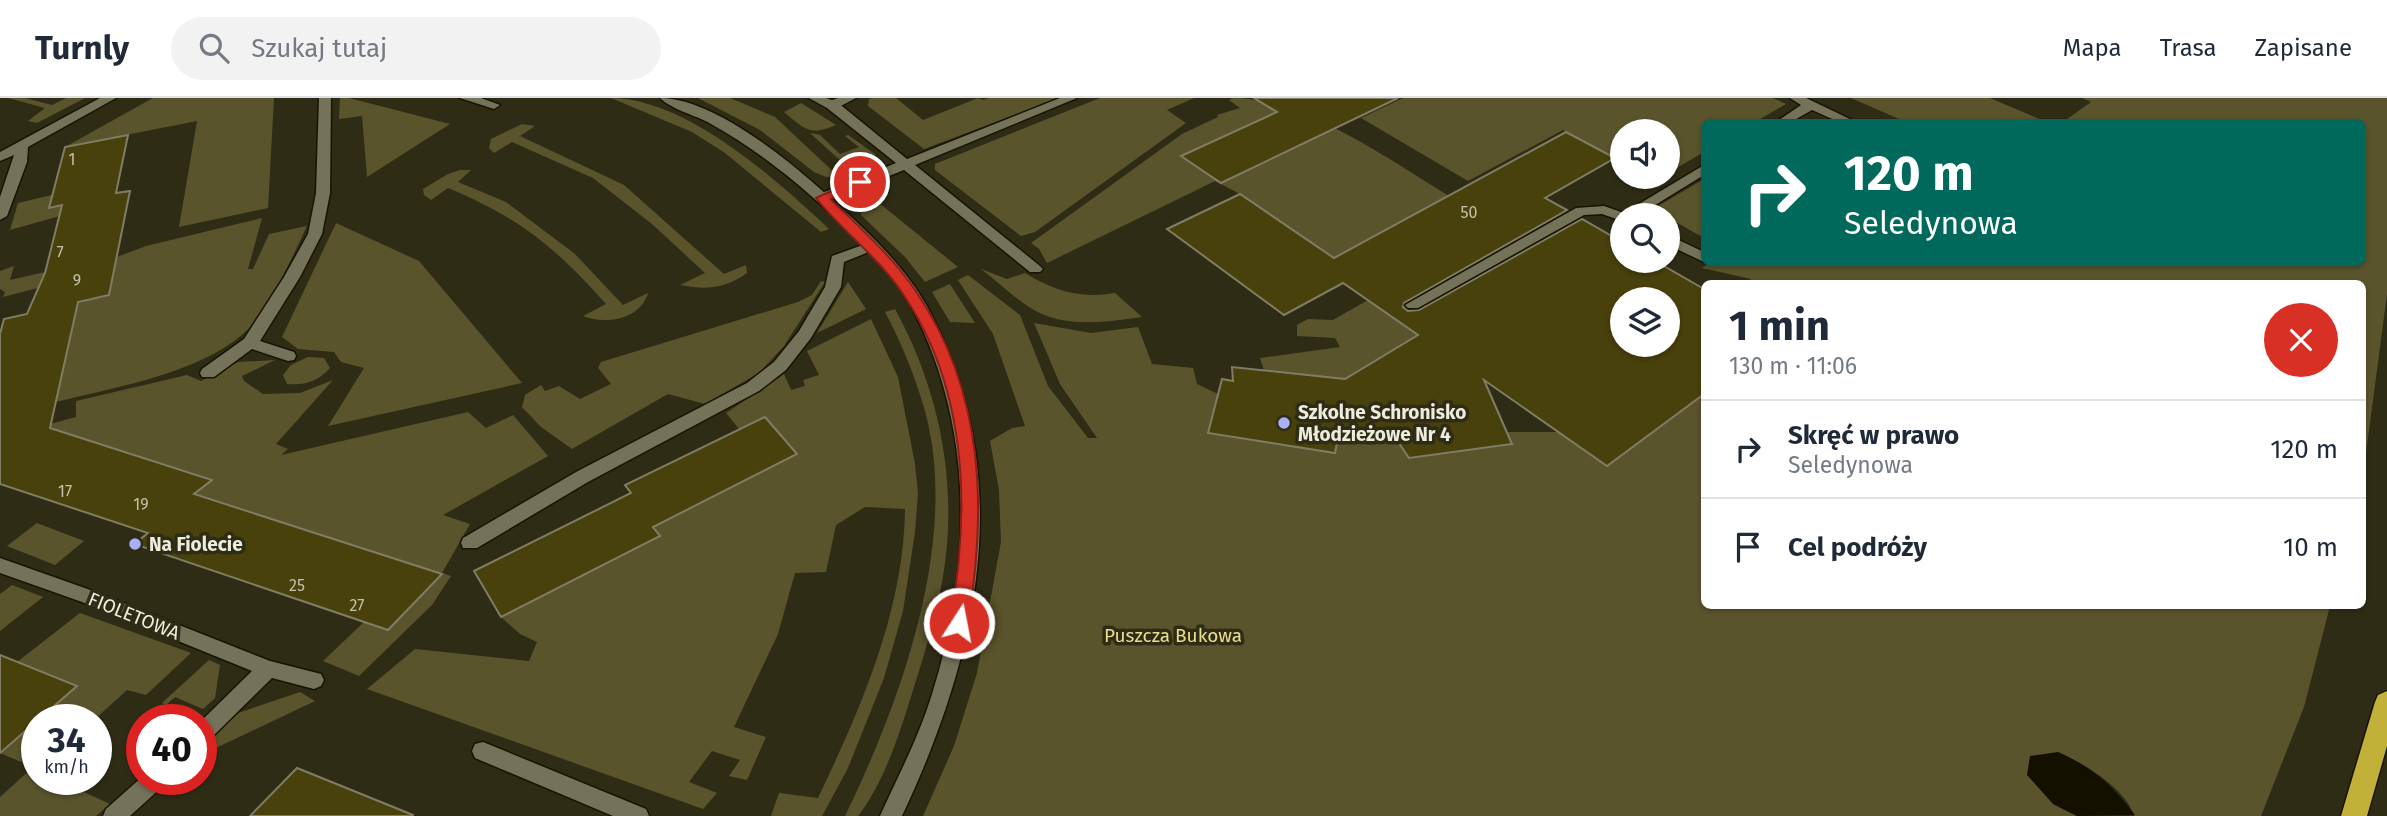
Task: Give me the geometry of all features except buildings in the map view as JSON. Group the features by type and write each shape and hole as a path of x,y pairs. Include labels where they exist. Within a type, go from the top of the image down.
{"highway":[{"path":"2354,816 2387,702"}],"street":[{"path":"0,157 110,98"},
{"path":"208,373 250,343 292,278 315,234 323,193 326,98"},
{"path":"466,98 494,105"},
{"path":"666,98 748,139 822,198 872,246 911,295 937,342 962,414 972,490 968,568 949,667 928,733 891,816"},
{"path":"815,98 832,104 1035,269"},
{"path":"832,104 850,98"},
{"path":"822,198 1071,98"},
{"path":"1796,98 1842,119"},
{"path":"1787,119 1811,105"},
{"path":"0,216 20,162 22,145"},
{"path":"1649,203 1701,171"},
{"path":"1413,304 1581,211 1610,212"},
{"path":"1680,245 1701,256"},
{"path":"470,542 582,477 753,387 780,366 805,334 833,287 837,259 872,246"},
{"path":"250,343 288,356"},
{"name":"FIOLETOWA","path":"0,565 89,597 268,669 314,680"},
{"path":"217,719 268,669"},
{"path":"483,751 638,816"},
{"path":"114,816 137,795"}],"green space":[{"path":"8,98 25,98 52,105 66,98 85,98 37,123 28,121 45,108"},
{"path":"153,98 274,98 268,208 179,227 197,121 65,147"},
{"path":"340,98 450,124 367,177 362,116 339,119"},
{"path":"611,98 640,102 669,112 729,145 784,188 829,229 821,232 725,153 692,132"},
{"path":"698,98 730,98 775,117 838,176 826,177 814,172 760,130"},
{"path":"896,98 923,120 978,98 1059,98 924,149 868,106 869,99"},
{"path":"1100,98 1194,98 1167,110 1186,123 1035,232 1021,236 935,170 935,164"},
{"path":"1233,98 1288,108 1317,120 1373,149 1449,196 1334,258 1240,194 1215,181 1047,263 1039,249 1031,243 1182,134 1218,117 1217,115 1240,108 1229,100"},
{"path":"1403,98 1773,98 1786,104 1760,119 1701,119 1701,154 1680,166 1680,119 1610,119 1610,155 1563,130 1468,181 1361,118"},
{"path":"1851,98 1990,98 2039,119 1899,119"},
{"path":"2082,98 2387,98 2387,294 2366,453 2366,280 1750,280 1702,268 2366,266 2366,119 2067,119 2091,102"},
{"path":"801,103 836,125 820,130 808,129 784,112"},
{"path":"522,124 535,126 520,136 624,185 724,274 746,265 747,273 715,287 680,285 705,273 652,224 593,178 512,142 494,153 489,148 491,139"},
{"path":"810,133 820,135 840,154 859,147 845,136 848,135 875,154 873,162 854,173"},
{"path":"460,170 471,170 458,182 506,202 575,254 623,305 648,293 644,302 630,315 621,318 601,320 583,316 606,304 569,266 534,236 496,211 448,188 431,200 424,195 423,189"},
{"path":"1701,181 1701,236 1680,224 1680,203 1663,203"},
{"path":"52,195 49,207 62,205 60,216 10,230 18,203"},
{"path":"873,198 958,267 925,282 905,257 861,215 861,199"},
{"path":"262,218 248,269 253,269 269,234 307,226 271,298 239,338 217,352 163,374 56,402 78,302 109,294 117,257 146,246"},
{"path":"336,223 419,261 522,383 328,426 364,368 341,362 334,352 298,349 282,337"},
{"path":"14,266 10,280 45,272 41,287 3,297 5,292 0,289 0,271"},
{"path":"981,269 1007,279 1025,273 1057,289 1079,294 1115,293 1142,317 1084,322 1055,319 1029,307"},
{"name":"Puszcza Bukowa","path":"968,275 1020,315 1048,386 1088,438 1097,438 1060,384 1034,323 1091,333 1138,327 1152,364 1193,368 1197,384 1218,394 1208,433 1244,433 1335,452 1339,433 1392,433 1409,458 1511,444 1506,432 1559,432 1607,465 1701,396 1701,609 2329,609 2304,707 2261,816 2134,816 2122,796 2103,778 2058,752 2053,804 2077,816 923,816 954,746 977,673 1001,542 999,490 990,441 1012,428 1025,426 993,334 958,280"},
{"path":"821,281 825,282 784,346 759,373 705,404 668,394 572,449 541,427 522,407 525,395 541,385 545,391 559,386 580,399 611,384 598,368 601,362 798,302 812,295"},
{"path":"848,282 866,309 817,333"},
{"path":"950,284 975,323 950,322 932,292"},
{"path":"1368,300 1418,335 1345,379 1264,371 1260,358 1340,347 1335,338 1297,336 1297,325 1308,319 1333,320"},
{"path":"895,309 921,364 938,422 947,483 947,545 934,618 897,739 868,802 858,816 845,816 886,722 904,671 930,566 935,513 934,461 925,411 917,385 885,312"},
{"path":"871,319 898,377 915,464 918,493 915,532 903,611 884,678 848,768 822,816 771,816 779,793 818,798 850,729 888,621 903,547 905,509 865,507 836,525 826,572 795,573 778,634 734,727 766,737 747,780 729,776 740,760 712,751 689,782 717,793 703,809 367,689 415,649 529,661 537,642 520,634 501,617 659,536 654,526 796,454 765,417 739,429 726,413 784,374 791,390 805,386 803,380 819,375 807,351"},
{"path":"308,357 324,358 330,368 311,382 287,384 283,375 291,365"},
{"path":"275,360 242,376 244,381 263,394 300,393 333,380 276,444 288,449 281,455 468,412 486,428 513,415 548,456 443,515 470,524 442,573 451,576 432,605 359,676 323,661 364,622 388,630 194,494 211,481 0,449 43,426 76,417 76,401 187,375 201,381 238,362"},
{"path":"37,523 84,541 55,565 7,546"},
{"path":"12,585 43,597 0,631 0,594"},
{"path":"80,613 191,653 146,695 127,690 112,704 56,704 77,686 17,662"},
{"path":"209,660 220,665 215,698 208,704 191,704 175,697 167,704 162,703"},
{"path":"300,692 315,701 217,747 217,733 238,713"},
{"path":"21,735 21,762 0,753"},
{"path":"21,778 21,795 91,795 110,804 96,816 0,816 0,797"}],"shaded area":[{"path":"2058,752 2082,764 2101,778 2135,815 2077,816 2053,804 2027,775 2030,756"}],"place":[{"name":"Szkolne Schronisko Młodzieżowe Nr 4","path":"1284,423"},
{"name":"Na Fiolecie","path":"135,544"}],"route":[{"path":"860,182 822,198 872,246 919,307 952,379 962,414 969,450 972,490 971,544 959,623"}]}
